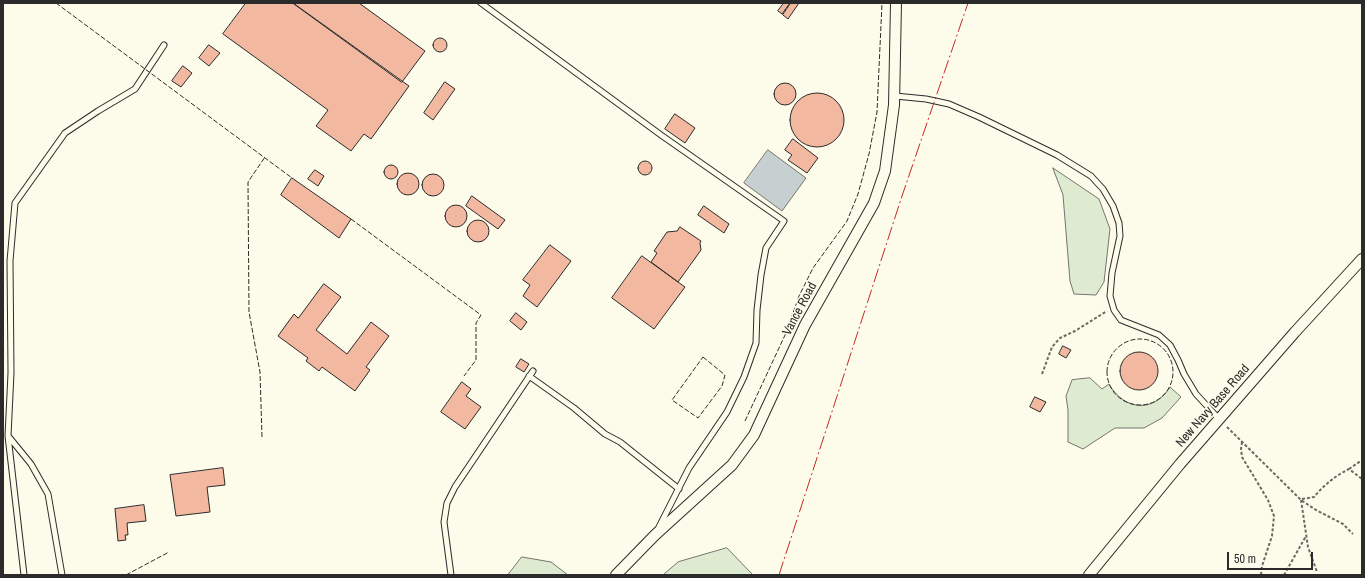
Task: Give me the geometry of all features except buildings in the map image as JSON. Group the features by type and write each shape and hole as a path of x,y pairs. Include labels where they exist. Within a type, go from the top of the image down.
{"street":[{"name":"Vance Road","path":"616,575 655,535 732,465 754,435 805,325 874,203 886,171 895,96 896,3"},
{"name":"New Navy Base Road","path":"1090,575 1180,464 1295,332 1362,259"}],"lane":[{"path":"481,3 661,135 784,222 766,248 757,303 756,343 744,376 727,412 689,468 655,535"},
{"path":"24,575 8,436 11,373 10,261 15,203 65,133 135,89 164,44"},
{"path":"895,96 926,99 949,104 1057,155 1091,176 1103,190 1113,206 1119,223 1120,236 1110,289 1113,307 1121,320 1159,335 1170,345 1184,374 1196,394 1219,419"},
{"path":"451,575 444,522 447,503 455,487 533,371"},
{"path":"529,376 574,408 606,434 620,442 679,489"},
{"path":"8,436 31,464 48,494 62,575"}],"path":[{"path":"1042,374 1052,347 1060,338 1075,331 1113,307"},
{"path":"1219,419 1301,500 1316,510 1343,524 1353,534"},
{"path":"1242,442 1242,458 1268,500 1274,516 1272,536 1260,575"},
{"path":"1301,500 1314,497 1322,487 1335,476 1362,460"},
{"path":"1349,469 1362,479"},
{"path":"1301,500 1308,547 1317,572"},
{"path":"1284,575 1306,536"}],"green space":[{"path":"1053,168 1099,199 1110,229 1104,282 1096,295 1074,294 1070,281 1063,195"},
{"path":"1090,378 1102,389 1109,384 1115,393 1122,399 1139,405 1147,405 1155,402 1163,396 1170,387 1181,397 1162,418 1144,428 1115,428 1083,449 1068,442 1068,410 1066,396 1072,380"},
{"path":"727,548 753,575 663,575 678,562"},
{"path":"522,557 551,562 568,575 508,575"}],"shaded area":[{"path":"768,150 806,178 782,211 744,183"}],"fence":[{"path":"56,3 292,178"},
{"path":"745,421 786,333 799,296 813,268 847,221 858,194 869,154 877,112 882,3"},
{"path":"262,437 260,372 249,312 248,182 265,157"},
{"path":"351,219 481,315 476,323 476,360 464,376"},
{"path":"1133,339 1147,339 1159,344 1168,353 1173,365 1173,372 1171,385 1164,396 1147,405 1133,405 1121,400 1112,391 1107,379 1107,365 1112,353 1121,344 1133,339"},
{"path":"703,357 725,375 722,386 698,418 672,400 703,357"},
{"path":"126,575 169,552"}],"power":[{"path":"779,575 901,199 968,3"}]}
